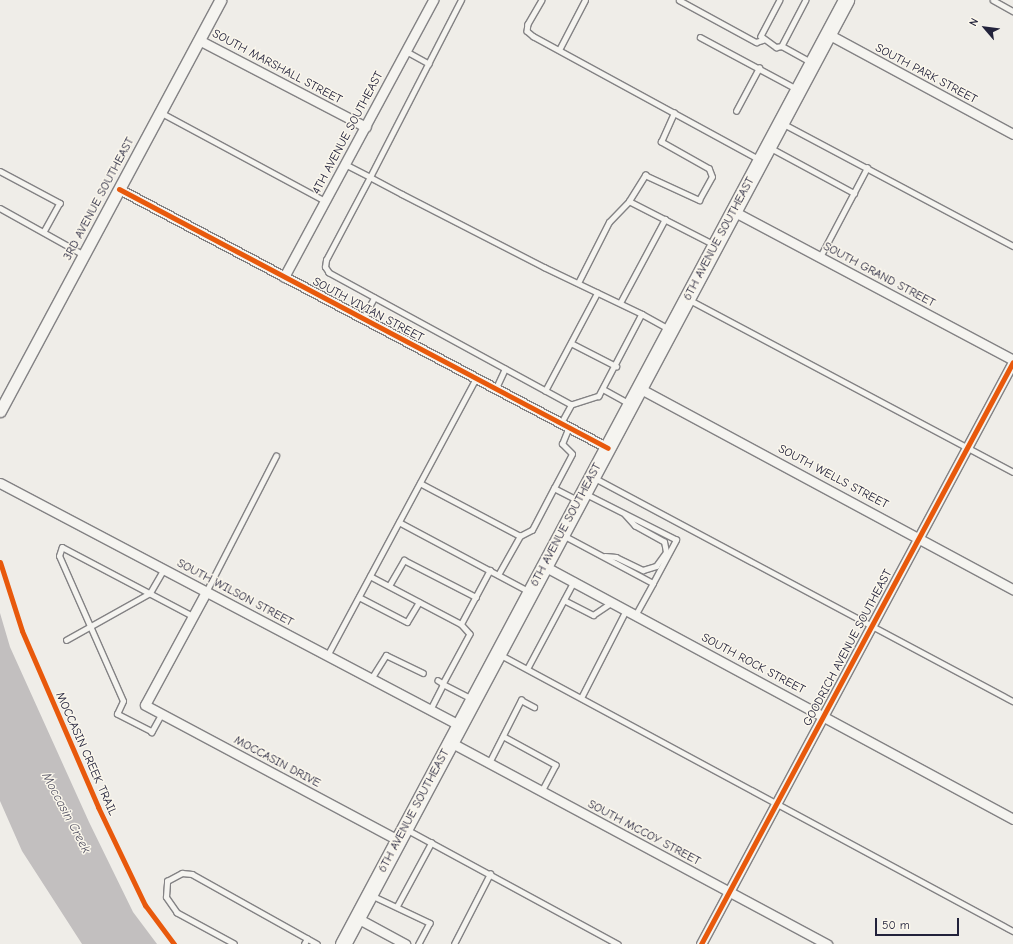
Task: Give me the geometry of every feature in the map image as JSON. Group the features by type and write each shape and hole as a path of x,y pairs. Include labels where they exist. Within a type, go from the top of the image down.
{"highway":[{"name":"6TH AVENUE SOUTHEAST","path":"343,944 846,0"}],"street":[{"name":"3RD AVENUE SOUTHEAST","path":"0,411 220,0"},
{"name":"4TH AVENUE SOUTHEAST","path":"284,277 433,0"},
{"name":"SOUTH PARK STREET","path":"828,34 1013,134"},
{"name":"SOUTH MARSHALL STREET","path":"199,40 366,127"},
{"name":"SOUTH VIVIAN STREET","path":"119,189 608,448"},
{"name":"SOUTH GRAND STREET","path":"733,211 1013,361"},
{"name":"GOODRICH AVENUE SOUTHEAST","path":"701,944 1013,361"},
{"name":"SOUTH WELLS STREET","path":"639,388 919,536 1013,589"},
{"name":"SOUTH WILSON STREET","path":"0,483 459,725"},
{"name":"SOUTH ROCK STREET","path":"544,566 824,715 1013,819"},
{"path":"193,616 206,592"},
{"name":"MOCCASIN DRIVE","path":"193,616 145,705 401,834"},
{"name":"SOUTH MCCOY STREET","path":"450,742 827,944"},
{"path":"357,918 405,944"}],"lane":[{"path":"461,0 325,267 329,273 571,405 599,396 642,314"},
{"path":"542,0 527,31 761,160"},
{"path":"559,50 586,0"},
{"path":"679,0 756,42 763,40 782,46 813,62"},
{"path":"763,40 761,36 780,0"},
{"path":"782,46 806,0"},
{"path":"993,0 1013,11"},
{"path":"700,37 798,90"},
{"path":"406,51 429,64"},
{"path":"736,111 759,68"},
{"path":"160,112 325,201"},
{"path":"578,283 609,222 629,201 645,175 699,200 712,178 709,169 662,142 674,113"},
{"path":"781,122 1013,246"},
{"path":"768,146 854,193"},
{"path":"346,164 578,283 642,314 670,330"},
{"path":"820,257 867,168"},
{"path":"0,171 60,203 44,232"},
{"path":"629,201 715,245"},
{"path":"0,208 84,255"},
{"path":"620,303 664,219"},
{"path":"545,391 597,292"},
{"path":"363,318 374,298"},
{"path":"687,298 1013,472"},
{"path":"571,342 616,366"},
{"path":"496,388 505,369"},
{"path":"327,656 476,378"},
{"path":"603,390 631,404"},
{"path":"498,575 520,536 532,530 572,454 562,444 565,425 571,405"},
{"path":"206,592 276,456"},
{"path":"592,477 1013,701"},
{"path":"420,483 520,536"},
{"path":"554,488 623,513 676,540 636,614"},
{"path":"601,555 616,557 643,570 656,566 666,552 664,542 635,526 623,513"},
{"path":"399,522 530,592"},
{"path":"561,534 653,583"},
{"path":"162,714 152,732 117,714 123,701 59,556 62,547 193,616"},
{"path":"389,586 404,560 476,597"},
{"path":"66,640 90,628 150,593 164,569"},
{"path":"461,624 490,570"},
{"path":"370,576 461,624 470,634 430,710"},
{"path":"527,669 574,582"},
{"path":"359,597 407,622 419,602"},
{"path":"564,600 593,615 613,602"},
{"path":"581,698 626,610"},
{"path":"497,653 776,805 1013,931"},
{"path":"371,678 386,655 423,673"},
{"path":"438,681 473,699"},
{"path":"489,763 521,700 534,707"},
{"path":"503,736 556,764 542,792"},
{"path":"401,834 431,843 618,944"},
{"path":"397,906 431,843"},
{"path":"234,944 177,913 166,897 167,881 182,873 192,874 297,930 306,938 317,944"},
{"path":"454,944 490,874"},
{"path":"370,894 430,923 419,944"},
{"path":"304,944 306,938"}],"water":[{"name":"Moccasin Creek","path":"0,613 10,647 89,822 133,912 157,944 82,944 22,851 0,801"}],"cycle path":[{"path":"119,189 608,448"},
{"path":"701,944 1013,362"},
{"name":"MOCCASIN CREEK TRAIL","path":"0,562 22,631 98,807 145,905 174,944"}]}
